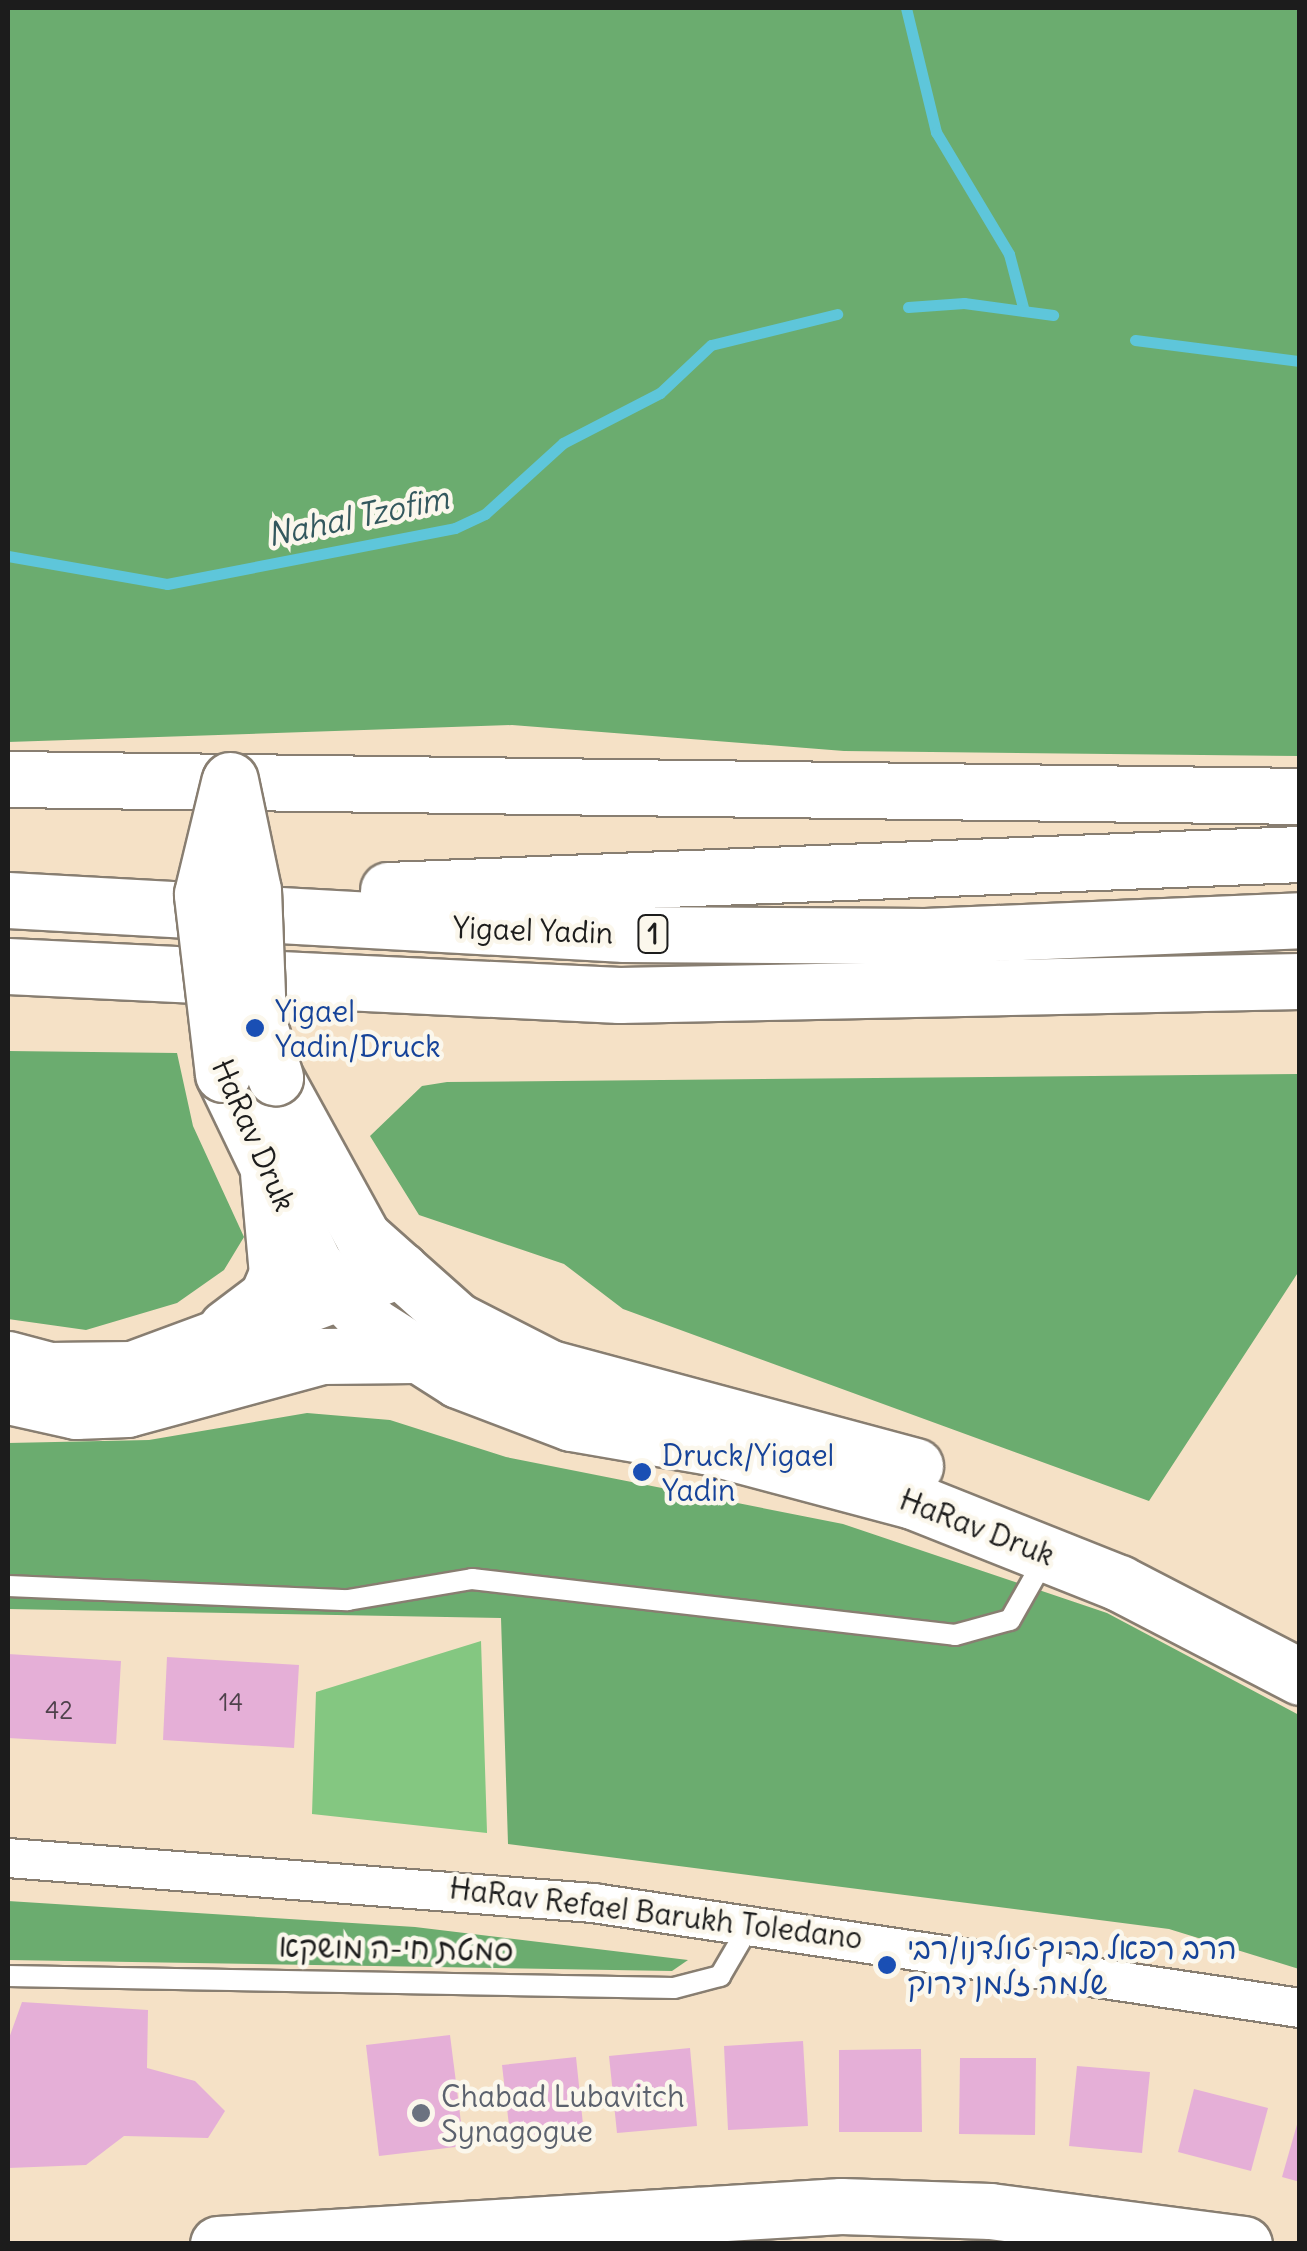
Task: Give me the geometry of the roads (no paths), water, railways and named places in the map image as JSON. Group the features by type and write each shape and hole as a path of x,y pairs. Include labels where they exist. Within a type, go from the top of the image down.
{"main road":[{"path":"8,779 1300,796"},
{"name":"HaRav Druk","path":"230,780 253,890 258,1022 249,1075 268,1174 337,1292 414,1355 570,1423 808,1472 1047,1553 1300,1678"},
{"path":"8,896 737,883 1300,854"},
{"name":"Yigael Yadin","path":"8,896 624,934 926,936 1300,920"},
{"name":"Yigael Yadin","path":"8,966 619,995 1300,981"},
{"path":"8,992 104,971"},
{"name":"HaRav Druk","path":"249,1075 336,1199 400,1270 456,1320 550,1368 816,1432 1010,1498 1300,1640"},
{"path":"193,1352 272,1286 279,1232 268,1174"},
{"path":"8,1359 92,1371 193,1352 400,1270"},
{"path":"8,1396 127,1409 322,1356 414,1355"},
{"path":"218,2244 660,2230 841,2206 990,2211 1244,2244"}],"street":[{"name":"HaRav Refael Barukh Toledano","path":"8,1858 321,1876 751,1923 1300,2008"}],"lane":[{"path":"8,1586 348,1600 472,1579 956,1635 1010,1620 1047,1553"},
{"name":"סמטת חי-ה מושקא","path":"8,1976 674,1988 720,1976 751,1923"}],"waterway":[{"path":"906,8 936,132 1009,254 1024,311"},
{"name":"Nahal Tzofim","path":"908,307 964,303 1053,315"},
{"name":"Nahal Tzofim","path":"8,556 167,584 455,528 485,514 563,443 660,393 711,345 837,314"},
{"name":"Nahal Tzofim","path":"1135,340 1300,361"}],"place":[{"name":"Yigael Yadin/Druck","path":"255,1028"},
{"name":"Druck/Yigael Yadin","path":"642,1472"},
{"name":"הרב רפאל ברוך טולדנו/רבי שלמה זלמן דרוק","path":"887,1965"},
{"name":"Chabad Lubavitch Synagogue","path":"421,2113"}]}
